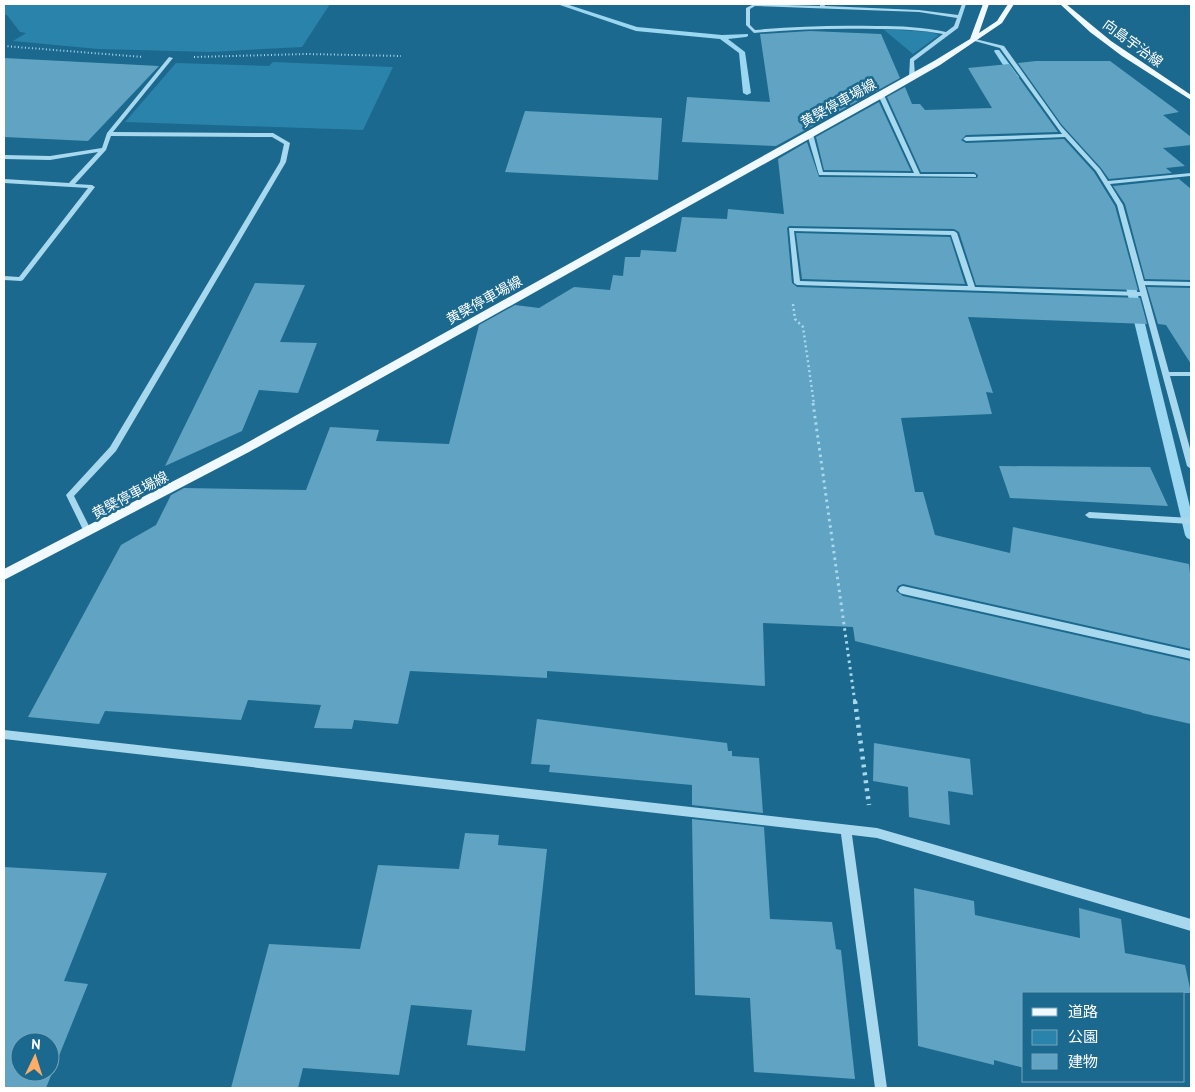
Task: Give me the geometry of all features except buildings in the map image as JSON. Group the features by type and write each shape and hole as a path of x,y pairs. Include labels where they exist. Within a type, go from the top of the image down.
{"main road":[{"path":"973,39 986,4"},
{"name":"黄檗停車場線","path":"4,575 245,450 881,95 1000,22 1011,4"},
{"name":"向島宇治線","path":"1063,4 1082,22 1116,47 1191,98"}],"street":[{"path":"912,77 912,60 956,27 964,4"},
{"path":"947,34 935,31 891,28 789,28 754,32 748,25 748,8 754,5 823,5 919,11 960,18"},
{"path":"973,39 1002,47 1065,135 1098,170 1120,206 1191,466"},
{"path":"71,185 104,149 110,134 171,58"},
{"path":"881,95 918,175"},
{"path":"88,532 70,495 113,449 283,162 287,142 273,135 110,134"},
{"path":"810,134 821,174 974,176"},
{"path":"966,139 1065,135"},
{"path":"4,157 50,158 104,149"},
{"path":"1106,183 1190,174"},
{"path":"4,181 92,186 21,279 4,278"},
{"path":"972,288 954,233 791,229 797,283 1143,294"},
{"path":"1142,283 1191,284"},
{"path":"1167,374 1191,374"},
{"path":"1089,515 1191,521"},
{"path":"902,590 1191,655"},
{"path":"4,734 873,833 1191,925"},
{"path":"846,830 881,1088"}],"path":[{"path":"4,46 113,56 171,58 307,54 401,56"},
{"path":"797,283 791,287 795,319 803,327 843,630 873,833"}],"green space":[{"path":"4,4 330,4 302,47 210,52 98,49 13,41 26,33 20,32 7,15 4,15"},
{"path":"883,29 930,32 939,35 913,54"},
{"path":"273,62 393,67 363,130 125,122 176,63 269,66"}],"waterway":[{"path":"560,4 636,29 722,37"},
{"path":"722,37 746,35"},
{"path":"722,37 742,52 747,93"},
{"path":"997,51 1015,77"},
{"path":"1128,275 1191,535"}]}
